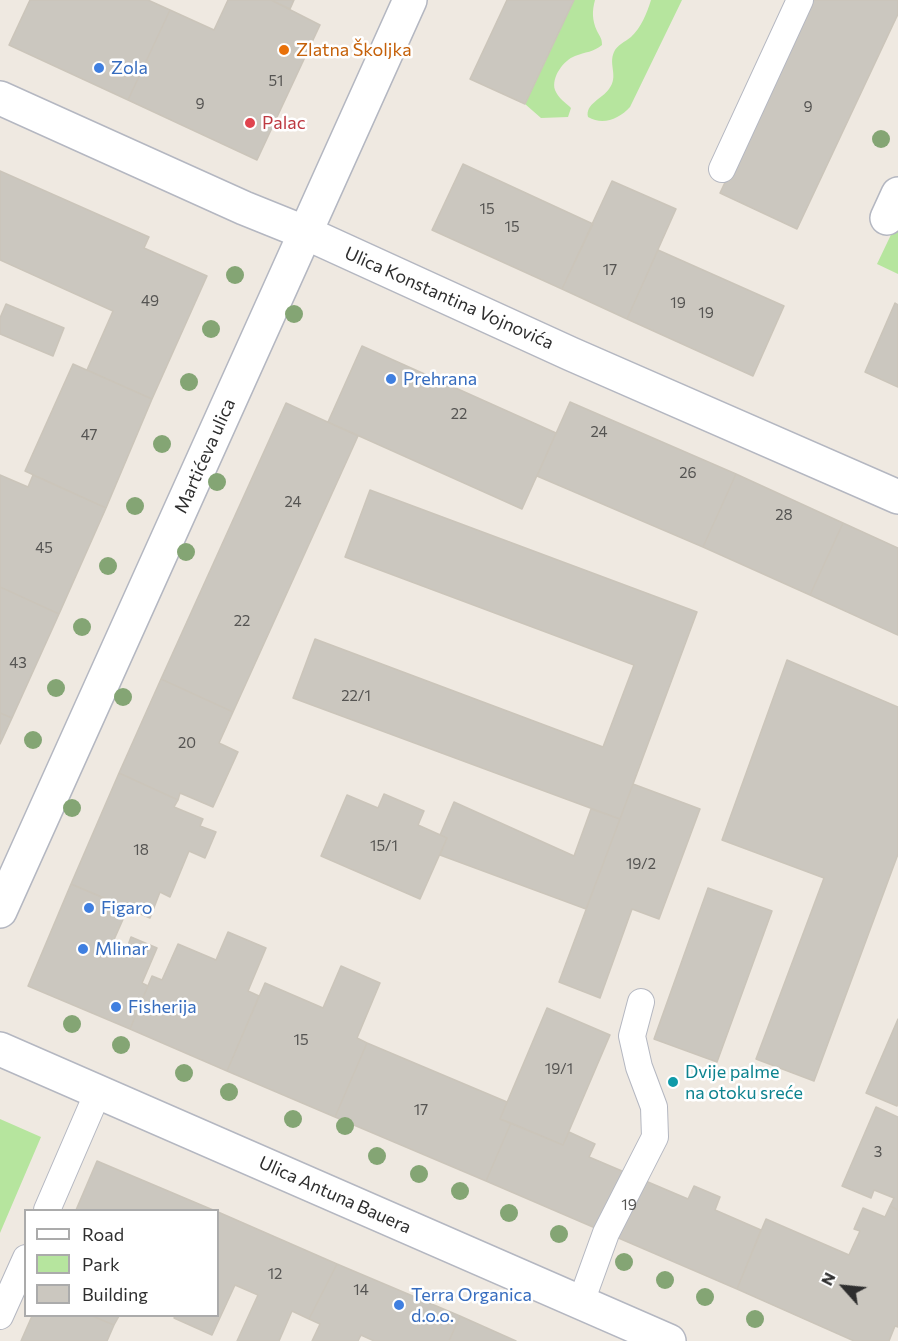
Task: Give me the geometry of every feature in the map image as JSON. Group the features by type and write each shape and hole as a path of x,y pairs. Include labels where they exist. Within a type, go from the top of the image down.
{"street":[{"name":"Martićeva ulica","path":"0,911 410,0"},
{"name":"Ulica Konstantina Vojnovića","path":"0,98 244,208 306,233 571,354 898,497"},
{"name":"Ulica Antuna Bauera","path":"0,1049 669,1341"}],"lane":[{"path":"722,169 800,0"},
{"path":"581,1302 606,1233 655,1137 654,1107 639,1067 632,1036 641,1002"},
{"path":"47,1209 98,1092"},
{"path":"0,1316 24,1262"}],"green space":[{"path":"574,0 595,0 593,19 602,45 593,51 571,58 557,75 555,90 571,108 568,117 541,118 525,104"},
{"path":"651,0 682,0 630,107 621,115 610,120 599,121 588,117 591,105 606,93 612,84 614,52 638,29"},
{"path":"898,220 898,274 877,264"},
{"path":"0,1119 41,1137 0,1233"}],"building":[{"path":"30,0 148,0 170,10 128,100 9,45"},
{"path":"228,0 271,0 320,25 257,160 128,100 170,10 214,30"},
{"path":"271,0 294,0 290,9"},
{"path":"507,0 574,0 525,104 470,79"},
{"path":"811,0 898,0 898,14 797,229 720,193"},
{"path":"463,164 593,224 562,289 432,230"},
{"path":"0,171 149,237 144,248 207,276 152,399 87,370 113,311 0,260"},
{"path":"612,181 676,209 627,319 562,289"},
{"path":"658,250 784,306 753,376 627,319"},
{"path":"895,303 898,305 898,387 865,372"},
{"path":"6,304 64,328 53,356 0,334 0,318"},
{"path":"362,346 556,433 522,509 328,422"},
{"path":"73,364 152,399 106,508 25,471"},
{"path":"570,402 736,474 703,547 537,476"},
{"path":"286,403 358,436 233,712 161,679"},
{"path":"736,474 843,523 810,595 703,547"},
{"path":"0,475 28,487 33,475 106,508 59,614 0,587"},
{"path":"370,490 697,612 620,819 293,698 315,639 603,747 634,665 345,557"},
{"path":"843,523 898,548 898,635 810,595"},
{"path":"0,587 59,614 12,718 0,713"},
{"path":"787,660 898,707 898,854 814,1081 756,1059 824,878 722,840"},
{"path":"161,679 233,712 219,743 238,752 213,807 180,793 178,800 119,773"},
{"path":"0,713 12,718 0,744"},
{"path":"119,773 178,800 174,807 203,819 200,826 216,832 205,858 189,851 170,897 160,892 150,918 71,884"},
{"path":"633,784 700,809 659,919 632,909 600,998 559,982"},
{"path":"384,794 424,811 418,825 447,838 420,899 321,856 347,795 378,808"},
{"path":"454,802 574,856 591,809 620,819 586,909 440,855 447,838 440,835"},
{"path":"71,884 128,908 113,942 127,948 131,937 157,948 142,983 148,986 130,1029 28,986"},
{"path":"708,888 772,911 717,1062 654,1039"},
{"path":"228,932 266,948 248,991 259,996 227,1071 130,1029 152,976 162,980 178,944 216,960"},
{"path":"341,966 380,983 357,1038 367,1043 335,1117 227,1071 265,983 323,1008"},
{"path":"547,1008 610,1035 563,1145 500,1119"},
{"path":"898,1019 898,1103 897,1106 866,1093"},
{"path":"367,1043 507,1102 500,1119 511,1123 486,1181 335,1117"},
{"path":"876,1107 898,1117 898,1210 890,1206 894,1198 874,1190 871,1198 842,1186"},
{"path":"511,1123 563,1145 569,1132 595,1144 589,1157 688,1199 694,1186 720,1197 715,1210 761,1230 737,1289 486,1181"},
{"path":"97,1161 211,1209 76,1209"},
{"path":"890,1206 898,1210 898,1327 895,1326 889,1341 854,1341 737,1289 766,1219 849,1255 860,1231 854,1229 863,1208 885,1217"},
{"path":"219,1212 337,1264 309,1319 292,1311 279,1341 237,1341 258,1295 235,1285 212,1335 174,1318 219,1317"},
{"path":"337,1264 460,1316 449,1341 374,1341 361,1335 358,1341 312,1341 320,1324 309,1319"},
{"path":"460,1316 516,1341 449,1341"},
{"path":"32,1317 94,1317 114,1325 107,1341 21,1341"},
{"path":"94,1317 118,1317 114,1325"}],"place":[{"name":"Zlatna Školjka","path":"284,50"},
{"name":"Zola","path":"99,68"},
{"name":"Palac","path":"250,123"},
{"name":"Prehrana","path":"391,379"},
{"name":"Figaro","path":"89,908"},
{"name":"Mlinar","path":"83,949"},
{"name":"Fisherija","path":"116,1007"},
{"name":"Dvije palme na otoku sreće","path":"673,1082"},
{"name":"Terra Organica d.o.o.","path":"399,1305"}]}
